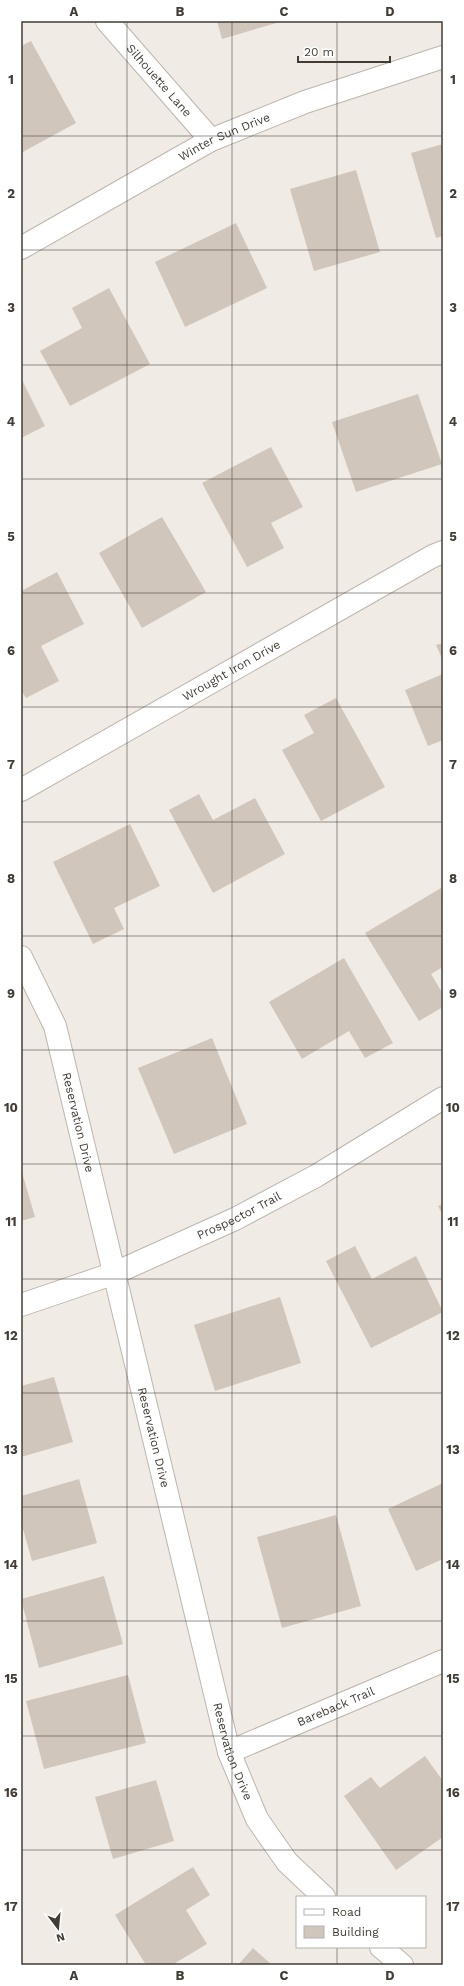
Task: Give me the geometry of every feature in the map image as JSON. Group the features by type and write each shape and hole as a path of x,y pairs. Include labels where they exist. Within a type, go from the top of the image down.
{"street":[{"name":"Silhouette Lane","path":"107,21 211,140"},
{"name":"Winter Sun Drive","path":"21,248 211,140 305,102 443,57"},
{"name":"Wrought Iron Drive","path":"21,790 433,556 443,552"},
{"name":"Reservation Drive","path":"21,958 55,1026 229,1752 257,1819 287,1862 323,1896"},
{"name":"Prospector Trail","path":"21,1305 114,1273 235,1219 309,1180 443,1098"},
{"name":"Bareback Trail","path":"229,1752 443,1661"},
{"path":"382,1948 402,1965"}],"building":[{"path":"217,21 283,21 222,39"},
{"path":"31,41 76,123 21,153 21,46"},
{"path":"443,144 443,236 436,238 411,153"},
{"path":"356,170 380,252 314,271 290,189"},
{"path":"236,223 267,288 185,327 155,262"},
{"path":"109,288 150,364 70,406 40,351 82,328 72,308"},
{"path":"21,378 45,426 21,438"},
{"path":"418,394 442,464 356,492 332,422"},
{"path":"271,447 303,507 271,523 284,548 247,567 202,483"},
{"path":"162,517 206,592 142,628 99,553"},
{"path":"57,572 84,624 41,646 59,681 26,698 21,690 21,591"},
{"path":"443,643 443,661 436,645"},
{"path":"443,674 443,740 428,746 405,690"},
{"path":"336,698 385,787 321,821 282,750 314,733 304,715"},
{"path":"199,794 213,820 255,798 285,854 213,893 169,810"},
{"path":"130,824 160,886 114,908 124,929 93,944 53,862"},
{"path":"441,888 443,891 443,967 431,974 443,994 443,1007 419,1021 365,933"},
{"path":"344,958 393,1043 365,1058 349,1031 302,1059 269,1002"},
{"path":"212,1038 247,1124 174,1154 138,1068"},
{"path":"21,1169 35,1217 21,1221"},
{"path":"443,1204 443,1215 438,1206"},
{"path":"355,1246 372,1279 416,1256 443,1312 371,1348 326,1261"},
{"path":"280,1297 301,1363 215,1391 194,1325"},
{"path":"54,1377 73,1442 21,1457 21,1386"},
{"path":"79,1479 97,1543 32,1561 21,1522 21,1496"},
{"path":"443,1483 443,1559 416,1571 388,1509"},
{"path":"336,1515 361,1606 282,1628 257,1537"},
{"path":"104,1576 123,1644 39,1668 21,1599"},
{"path":"128,1675 146,1743 44,1769 26,1701"},
{"path":"425,1756 443,1781 443,1837 396,1870 344,1796 371,1777 380,1788"},
{"path":"156,1780 174,1841 113,1859 95,1797"},
{"path":"193,1867 210,1895 186,1910 207,1944 172,1965 146,1965 115,1915"},
{"path":"253,1948 272,1965 238,1965"}]}
